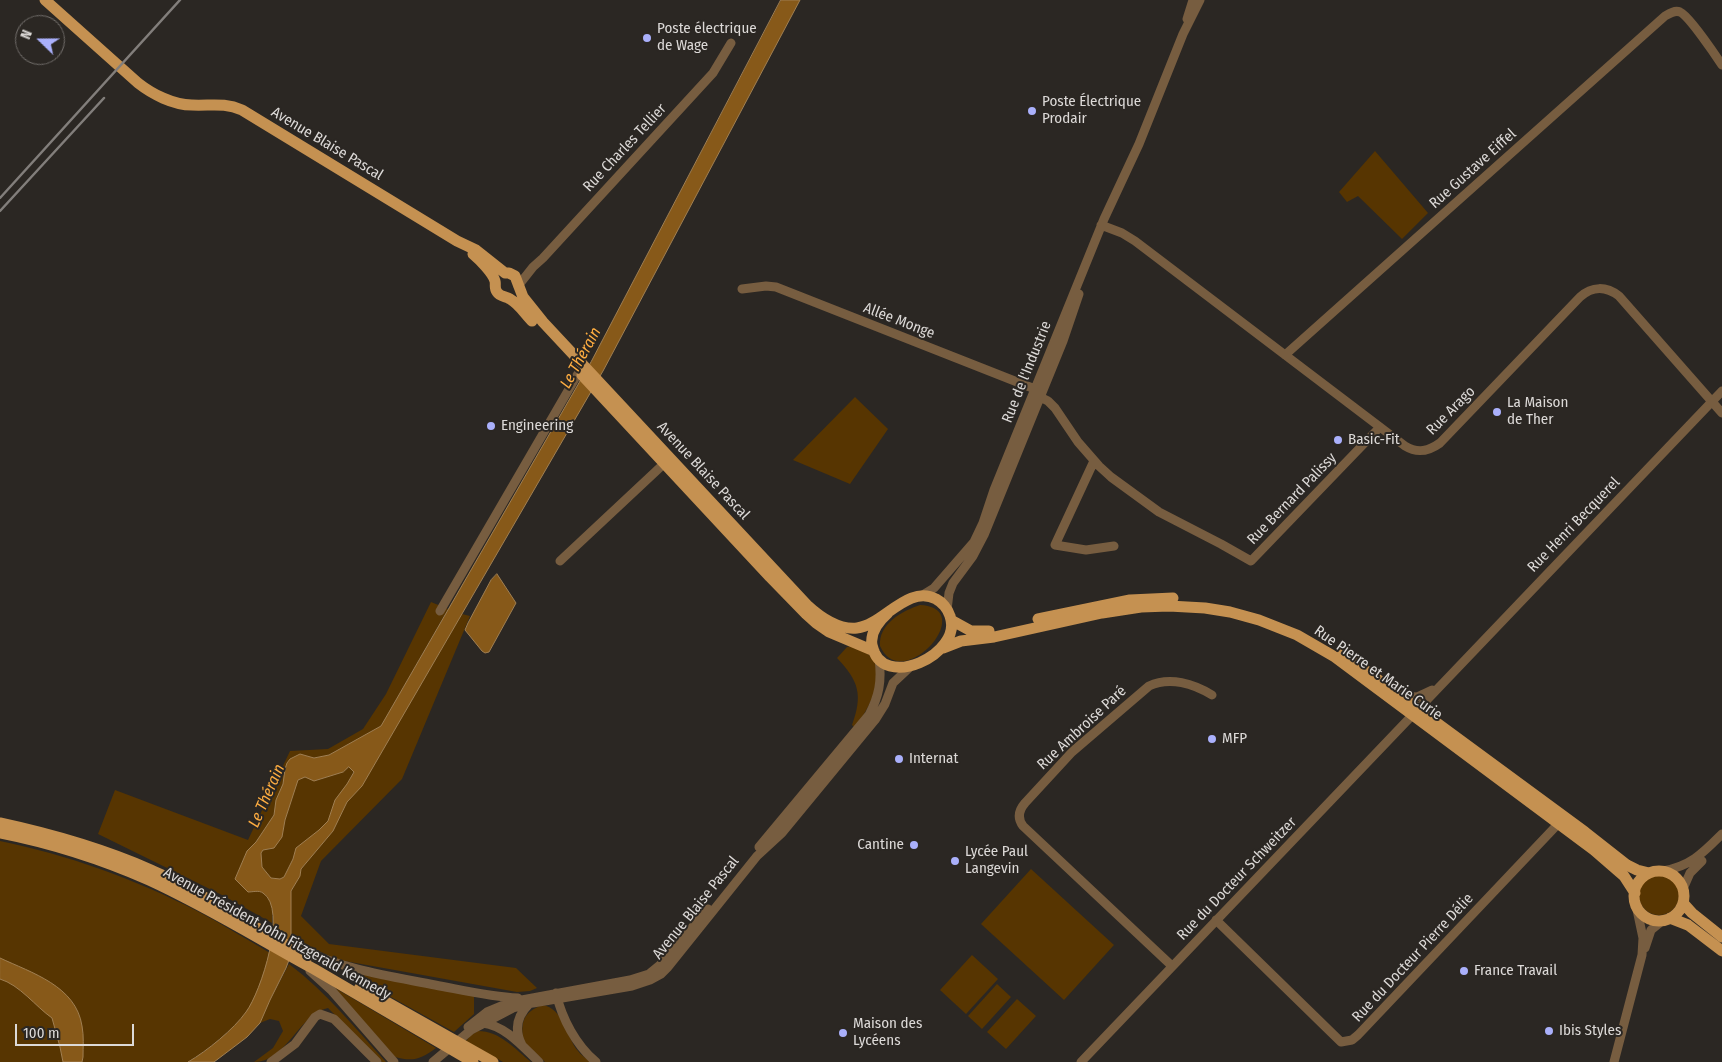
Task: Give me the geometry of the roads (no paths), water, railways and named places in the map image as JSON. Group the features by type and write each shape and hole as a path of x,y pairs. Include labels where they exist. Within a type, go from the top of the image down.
{"main road":[{"name":"Avenue Blaise Pascal","path":"45,0 150,92 188,105 219,104 242,110 457,241 485,255 506,273 516,278 518,287 532,310 582,370"},
{"name":"Avenue Blaise Pascal","path":"56,0 140,76 172,101"},
{"name":"Avenue Blaise Pascal","path":"457,241 479,259 495,281 494,287 497,293 508,297 519,306 816,613 835,624 853,628 868,625 905,601 921,596"},
{"path":"495,281 499,275 506,273"},
{"path":"508,297 515,294 518,287"},
{"name":"Avenue Blaise Pascal","path":"667,461 780,588 812,620 829,632 877,655 893,667 909,668 937,652 948,638 952,629 949,615"},
{"path":"921,596 936,599 949,615"},
{"name":"Rue Pierre et Marie Curie","path":"949,615 971,630 985,632 1076,610 1130,600 1179,598 1211,602 1258,613 1304,631 1348,657 1400,695 1415,711"},
{"name":"Rue Pierre et Marie Curie","path":"937,652 957,642 994,637 1113,611 1158,606 1205,608 1230,612 1259,620 1304,638 1415,711 1559,819 1624,876 1635,899"},
{"name":"Avenue Blaise Pascal","path":"877,655 872,642 874,631 888,612"},
{"name":"Rue Pierre et Marie Curie","path":"1559,819 1594,838 1631,867 1650,873"},
{"name":"Avenue Président John Fitzgerald Kennedy","path":"0,824 61,839 153,870 192,890 270,938"},
{"name":"Avenue Président John Fitzgerald Kennedy","path":"0,833 61,848 130,872 270,938 493,1062"},
{"path":"1666,919 1677,913 1683,903 1683,889 1676,877 1663,871 1650,873 1639,882 1635,899 1640,912 1654,920 1680,921 1722,951"},
{"path":"1683,903 1692,913 1722,936"},
{"name":"Avenue Président John Fitzgerald Kennedy","path":"294,951 314,969 473,1062"}],"street":[{"name":"Rue de l'Industrie","path":"1183,34 1193,0"},
{"name":"Rue de l'Industrie","path":"949,615 951,586 981,543 1104,226 1183,34 1200,0"},
{"name":"Rue Gustave Eiffel","path":"1285,355 1669,13 1677,12 1683,14 1722,65"},
{"name":"Rue Charles Tellier","path":"518,287 533,267 713,73 731,43"},
{"name":"Rue Arago","path":"1104,226 1135,241 1409,449 1424,451 1435,447 1450,434 1580,296 1588,290 1597,288 1609,290 1618,296 1722,414"},
{"path":"506,273 533,267"},
{"name":"Allée Monge","path":"742,289 766,286 776,288 1038,393"},
{"path":"440,611 582,370"},
{"name":"Rue Henri Becquerel","path":"1415,711 1722,390"},
{"name":"Rue de l'Industrie","path":"921,596 934,588 967,551 978,534 1038,393"},
{"name":"Rue Bernard Palissy","path":"1038,393 1052,404 1078,442 1111,477 1159,512 1251,561 1380,427"},
{"path":"560,561 667,461"},
{"path":"1094,461 1055,545 1082,550 1114,546"},
{"name":"Avenue Blaise Pascal","path":"425,1062 440,1053 467,1031 474,1022 495,1008 641,977 653,971 663,962 866,720 880,689 881,673 877,655"},
{"name":"Avenue Blaise Pascal","path":"556,996 638,985 664,971 696,934 757,856 782,833 876,720 893,683 901,673 909,668"},
{"name":"Rue Henri Becquerel","path":"1400,695 1412,697 1424,695 1446,679"},
{"name":"Rue Ambroise Paré","path":"1172,966 1023,826 1019,820 1019,813 1025,803 1072,752 1149,686 1162,682 1180,683 1194,686 1212,695"},
{"name":"Rue du Docteur Schweitzer","path":"1081,1062 1415,711"},
{"name":"Rue du Docteur Pierre Délie","path":"1216,920 1341,1042 1348,1041 1358,1035 1559,819"},
{"path":"1663,871 1694,861 1722,834"},
{"path":"1683,889 1691,871 1722,843"},
{"path":"1635,899 1643,938 1642,955"},
{"path":"1614,1062 1642,955 1651,930 1666,919"},
{"path":"294,951 346,967 529,1001 517,1027 519,1039 525,1049"},
{"path":"294,951 394,1062"},
{"path":"486,1022 493,1016 495,1008 487,994"},
{"path":"556,996 564,1017 580,1046 596,1062"},
{"name":"Avenue Blaise Pascal","path":"467,1031 529,1001"},
{"path":"271,1062 295,1044 315,1017 320,1014 334,1019 377,1062"},
{"path":"474,1022 486,1022 500,1028 539,1062"},
{"name":"Avenue Blaise Pascal","path":"433,1062 440,1053"}],"railway":[{"path":"0,198 180,0"},
{"path":"0,211 104,98"}],"place":[{"name":"Poste électrique de Wage","path":"647,38"},
{"name":"Poste Électrique Prodair","path":"1032,111"},
{"name":"La Maison de Ther","path":"1497,412"},
{"name":"Engineering","path":"491,426"},
{"name":"Basic-Fit","path":"1338,440"},
{"name":"MFP","path":"1212,739"},
{"name":"Internat","path":"899,759"},
{"name":"Cantine","path":"914,845"},
{"name":"Lycée Paul Langevin","path":"955,861"},
{"name":"France Travail","path":"1464,971"},
{"name":"Ibis Styles","path":"1549,1031"},
{"name":"Maison des Lycéens","path":"843,1033"}],"water label":[{"name":"Le Thérain","path":"581,358"},
{"name":"Le Thérain","path":"267,796"}]}
